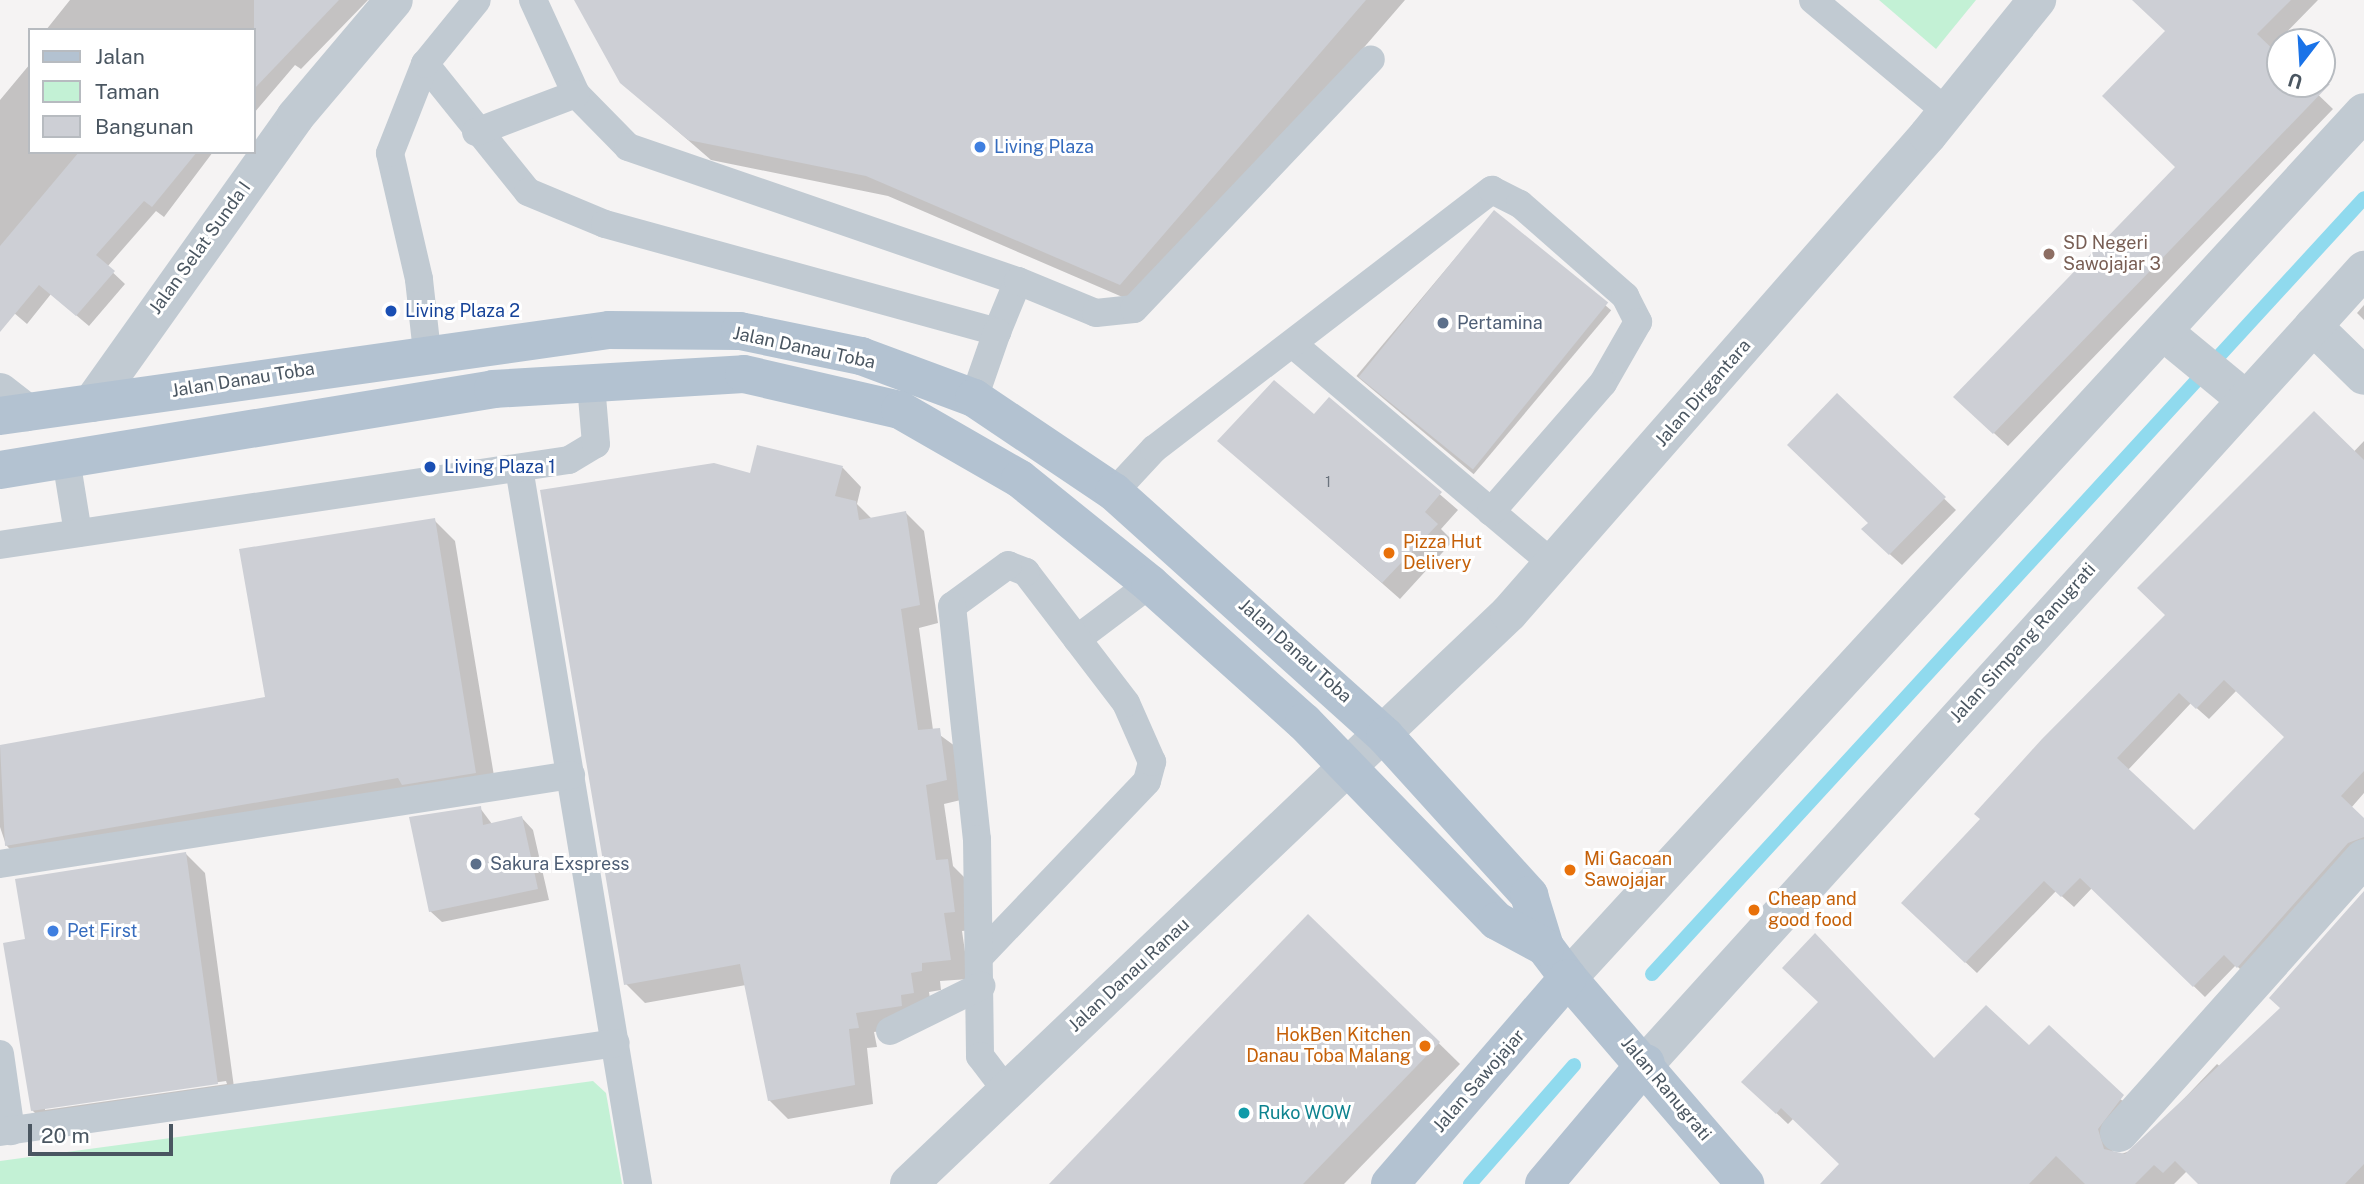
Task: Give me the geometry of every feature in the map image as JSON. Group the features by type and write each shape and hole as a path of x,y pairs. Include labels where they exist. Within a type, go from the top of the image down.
{"main road":[{"name":"Jalan Danau Toba","path":"9,407 92,403 427,352 609,330 740,331 861,356 974,398 1114,492 1385,736 1529,895 1545,947 1576,987"},
{"name":"Jalan Danau Toba","path":"0,470 493,388 744,374 900,410 1020,479 1150,584 1350,768 1497,921 1545,947"},
{"name":"Jalan Ranugrati","path":"1576,987 1646,1063 1745,1184"},
{"name":"Jalan Sawojajar","path":"1390,1184 1576,987"},
{"path":"1544,1184 1646,1063"}],"street":[{"name":"Jalan Selat Sunda I","path":"92,403 295,117 394,0"},
{"name":"Jalan Dirgantara","path":"1350,768 1385,736 1553,564 1947,112 2037,0"},
{"path":"1576,987 2176,343 2364,112"},
{"name":"Jalan Simpang Ranugrati","path":"1646,1063 1682,1016 2234,390 2313,326 2364,270"},
{"path":"2313,326 2364,376"},
{"path":"2176,343 2234,390"},
{"name":"Jalan Danau Ranau","path":"909,1184 1350,768"},
{"path":"2119,1133 2364,858"}],"lane":[{"path":"427,352 419,279 390,153 425,64 477,0"},
{"path":"533,0 576,93 628,147 1018,281 1096,313 1134,309 1371,59"},
{"path":"1813,0 1947,112"},
{"path":"425,64 476,132 528,192 605,224 997,332"},
{"path":"476,132 576,93"},
{"path":"1114,492 1154,449 1294,346 1492,190 1520,204 1625,296 1638,322 1603,383 1490,512"},
{"path":"974,398 1018,281"},
{"path":"1294,346 1553,564"},
{"path":"0,545 569,460 596,444 591,384"},
{"path":"66,459 78,533"},
{"path":"519,468 638,1184"},
{"path":"981,955 1147,781 1150,747 1126,703 1077,639 1018,567 1008,565 952,606 977,839 981,955 980,1056 1006,1090"},
{"path":"1077,639 1150,584"},
{"path":"0,864 571,775"},
{"path":"890,1031 981,986"},
{"path":"0,1054 5,1132 616,1043"}],"green space":[{"path":"1879,0 1976,0 1936,49"},
{"path":"593,1081 606,1093 622,1184 0,1184 0,1161"}],"building":[{"path":"254,0 339,0 256,87"},
{"name":"Living Plaza","path":"574,0 1366,0 1120,285 866,176 688,140 620,83"},
{"path":"2132,0 2291,0 2257,34 2266,43 2266,98 2317,98 1993,434 1953,397 2175,167 2102,96 2165,31"},
{"path":"77,154 195,154 152,207 144,201 96,255 115,271 76,316 39,285 0,332 0,246"},
{"path":"1494,210 1608,303 1473,470 1359,377"},
{"path":"1274,380 1314,414 1329,397 1442,492 1425,512 1438,524 1382,583 1217,441"},
{"path":"1837,393 1946,497 1889,555 1861,529 1868,523 1787,445"},
{"path":"2314,411 2364,460 2364,771 2341,796 2364,818 2364,837 2348,843 2237,968 2224,955 2193,987 2080,878 2061,897 2044,881 1965,963 1901,903 1980,819 1974,814 2042,739 2165,615 2137,588","holes":["2224,680 2284,737 2194,830 2117,758 2179,693 2196,709"]},
{"path":"757,445 843,466 835,496 856,501 859,520 906,511 920,605 901,609 918,730 940,728 947,780 926,785 936,860 948,859 955,912 944,913 951,960 922,963 922,971 911,973 914,993 901,995 902,1006 856,1013 859,1028 849,1029 855,1085 768,1101 740,964 624,985 540,490 714,463 750,473"},
{"path":"435,518 476,773 402,785 398,778 5,846 0,745 265,697 239,549"},
{"name":"Sakura Exspress","path":"481,806 483,825 522,816 538,889 429,912 409,817"},
{"path":"186,852 218,1084 31,1111 3,943 25,939 15,879"},
{"path":"2364,891 2364,1164 2345,1184 2198,1184 2175,1161 2163,1173 2154,1165 2135,1184 2085,1184 2056,1156 2029,1184 1820,1184 1839,1164 1781,1108 1776,1114 1741,1082 1818,1002 1782,968 1815,933 1934,1058 1986,1005 2029,1045 2049,1025 2124,1095 2098,1129 2104,1149 2125,1154 2280,1008 2269,998"},
{"name":"Ruko WOW","path":"1308,914 1440,1042 1303,1184 1049,1184"}],"waterway":[{"path":"1652,974 2364,198"},
{"path":"1470,1184 1574,1065"}],"place":[{"name":"Living Plaza","path":"980,147"},
{"name":"SD Negeri Sawojajar 3","path":"2049,254"},
{"name":"Living Plaza 2","path":"391,311"},
{"name":"Pertamina","path":"1443,323"},
{"name":"Living Plaza 1","path":"430,467"},
{"name":"Pizza Hut Delivery","path":"1389,553"},
{"name":"Sakura Exspress","path":"476,864"},
{"name":"Mi Gacoan Sawojajar","path":"1570,870"},
{"name":"Cheap and good food","path":"1754,910"},
{"name":"Pet First","path":"53,931"},
{"name":"HokBen Kitchen Danau Toba Malang","path":"1425,1046"},
{"name":"Ruko WOW","path":"1244,1113"}]}
